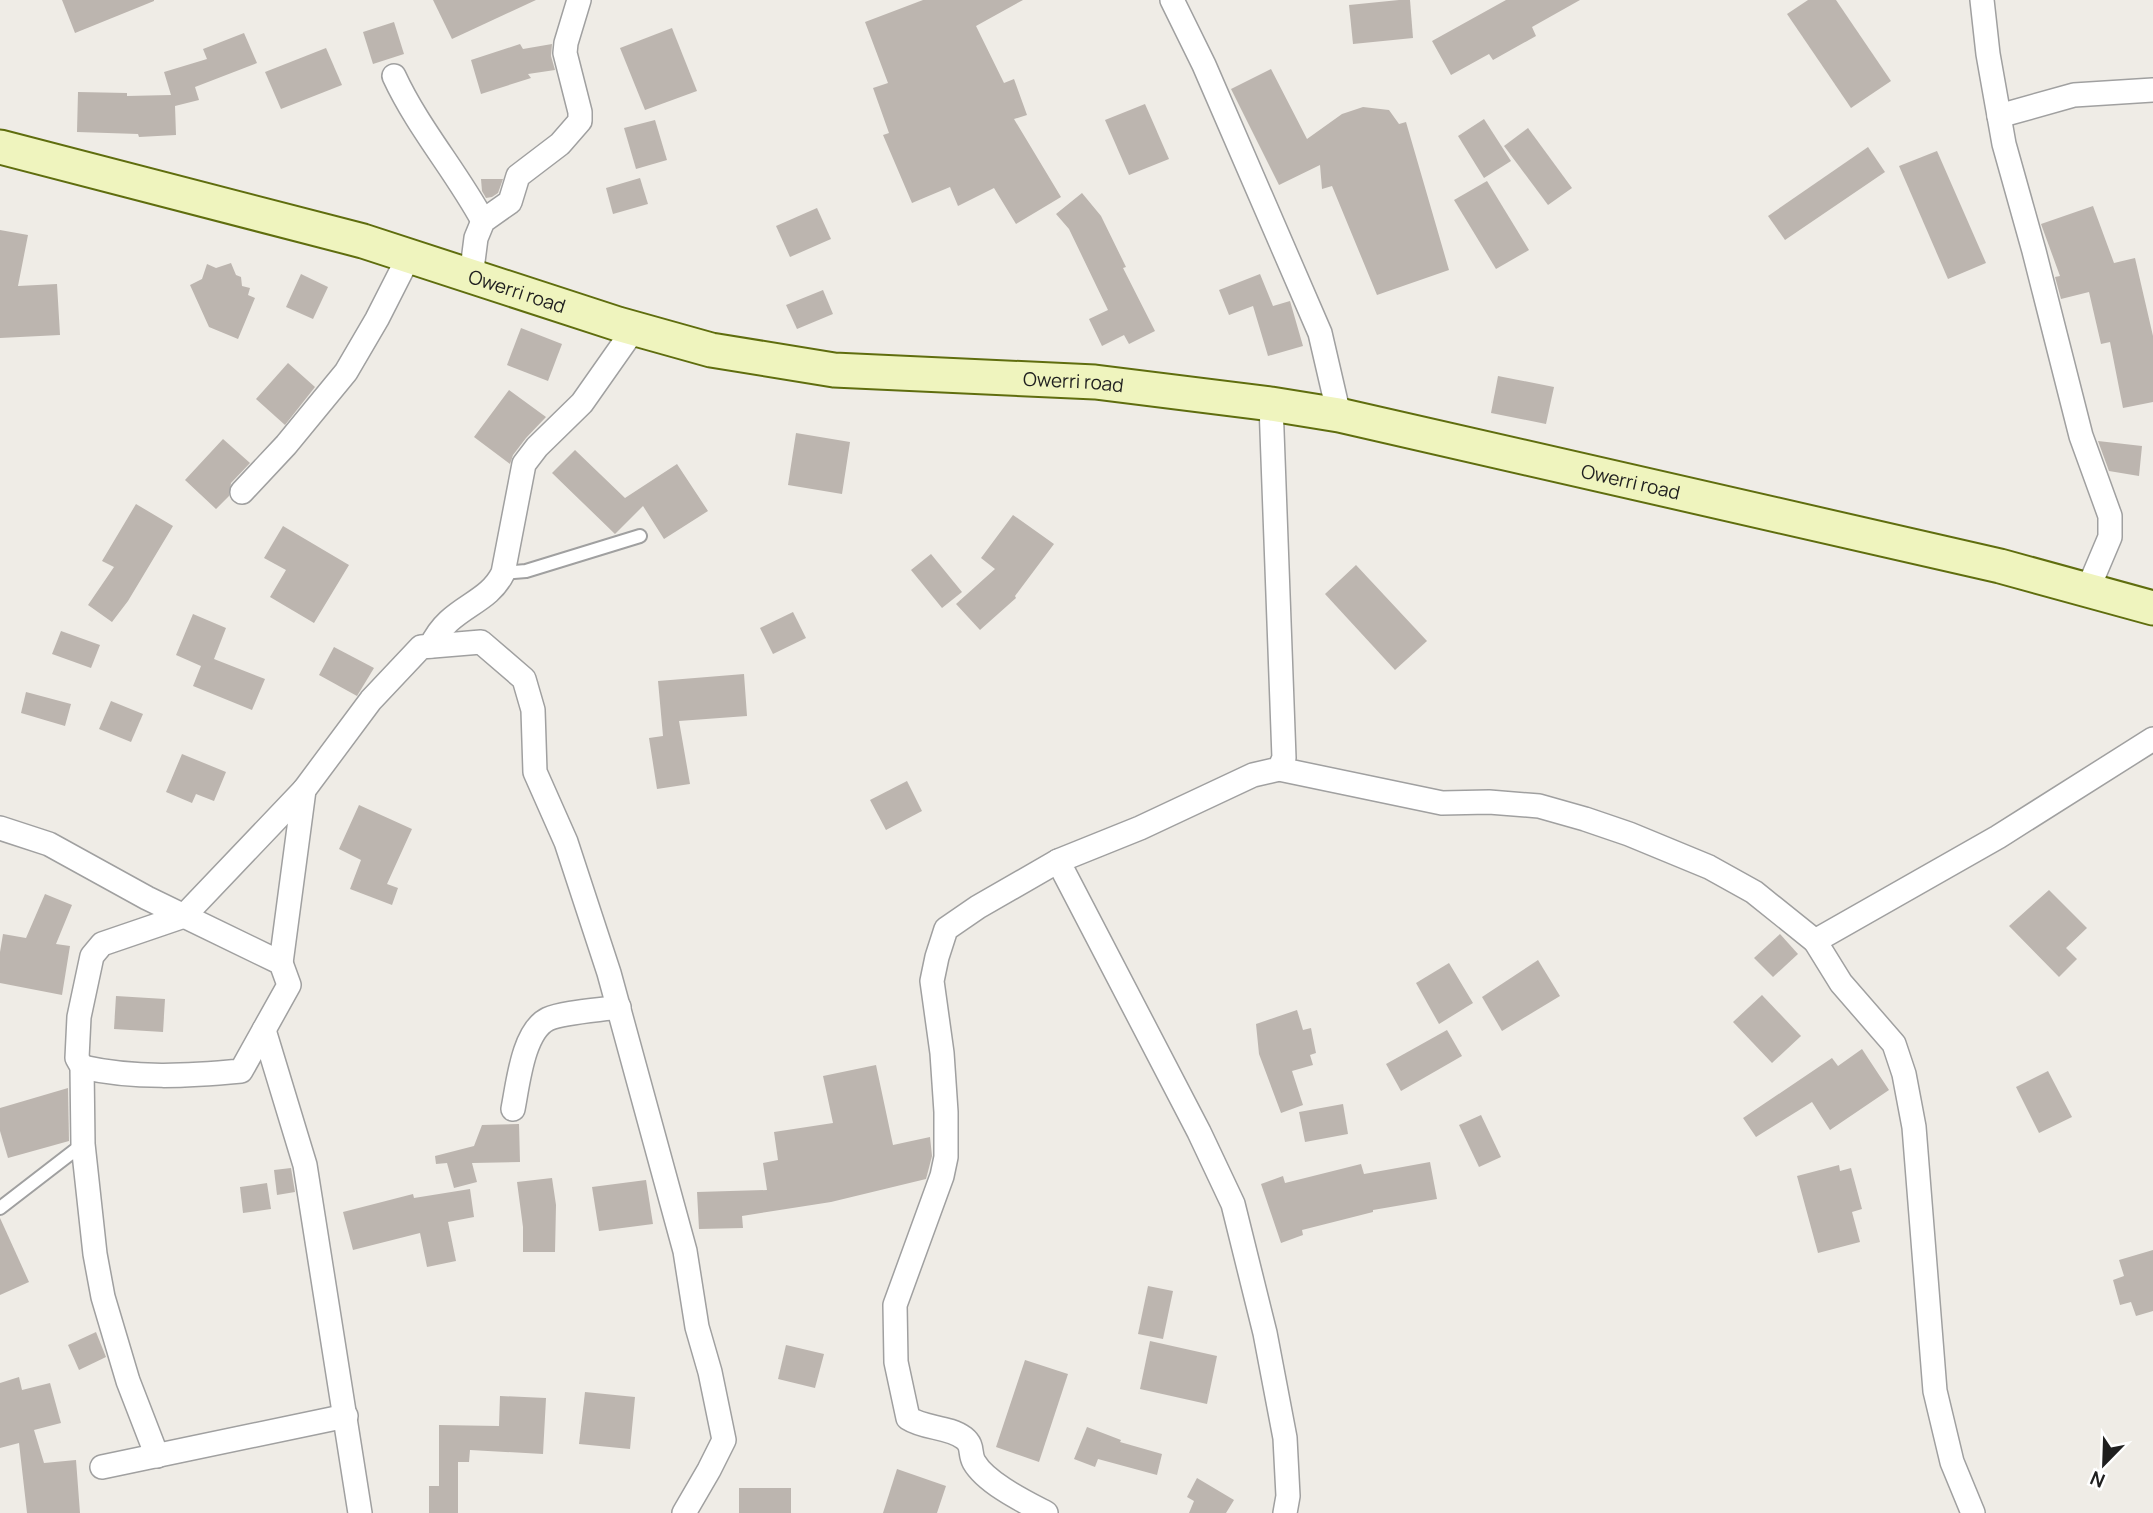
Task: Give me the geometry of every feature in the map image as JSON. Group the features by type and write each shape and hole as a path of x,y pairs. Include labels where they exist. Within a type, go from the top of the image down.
{"main road":[{"name":"Owerri road","path":"0,147 363,241 634,329 712,350 834,370 1095,382 1339,415 1987,563 2153,608"}],"street":[{"path":"471,277 476,238 483,221 510,202 518,176 560,144 580,121 580,111 565,53 579,0"},
{"path":"1172,0 1204,65 1320,333 1339,415"},
{"path":"1982,0 1988,54 2004,144 2038,264 2081,436 2110,516 2110,537 2088,589"},
{"path":"394,76 408,106 470,197 483,221"},
{"path":"1999,116 2074,95 2153,90"},
{"path":"242,492 286,445 346,372 409,256"},
{"path":"431,646 437,632 447,621 494,587 503,573 524,464 537,447 582,403 634,329"},
{"path":"1271,404 1284,758 1279,769"},
{"path":"157,1455 121,1359 103,1297 95,1254 83,1144 82,1067 77,1058 79,1017 92,956 102,944 184,916 304,790 371,700 421,647 481,642 524,679 533,710 535,772 566,842 619,1007 685,1251 696,1326 710,1372 724,1440 684,1513"},
{"path":"1815,941 1998,836 2153,739"},
{"path":"1046,1513 998,1486 974,1462 971,1445 963,1437 916,1423 908,1418 896,1362 895,1305 942,1176 946,1157 942,1053 932,981 937,957 946,929 978,907 1058,861 1140,828 1253,775 1279,769 1442,803 1489,802 1539,806 1584,819 1629,834 1709,867 1754,892 1815,941 1841,983 1894,1044 1905,1074 1914,1127 1935,1391 1952,1462 1973,1513"},
{"path":"82,1067 125,1075 186,1076 242,1071 289,985 281,963 304,790"},
{"path":"0,828 49,844 184,916 281,963"},
{"path":"1058,861 1199,1132 1233,1204 1265,1333 1285,1438 1288,1496 1285,1513"},
{"path":"513,1108 525,1051 535,1031 547,1019 619,1007"},
{"path":"264,1030 305,1165 360,1513"},
{"path":"102,1467 346,1416"}],"lane":[{"path":"503,573 526,571 640,536"},
{"path":"0,1208 83,1144"}],"building":[{"path":"62,0 154,0 154,1 75,33"},
{"path":"433,0 536,0 452,39"},
{"path":"923,0 1023,0 976,26 1004,83 1014,79 1027,115 1014,119 1061,197 1016,224 994,188 958,206 950,187 912,203 883,135 889,133 873,88 888,83 865,22"},
{"path":"1410,0 1413,38 1353,44 1349,5"},
{"path":"1506,0 1580,0 1532,27 1536,36 1493,60 1489,54 1451,75 1432,41"},
{"path":"1808,0 1836,0 1891,81 1851,108 1787,14"},
{"path":"394,22 404,54 373,64 363,32"},
{"path":"672,28 697,91 645,110 620,48"},
{"path":"244,33 257,63 195,87 199,100 175,106 176,135 139,137 138,134 77,132 78,92 127,93 127,96 171,95 164,72 207,59 203,49"},
{"path":"520,44 523,49 552,44 551,56 555,70 528,74 531,78 481,94 471,60"},
{"path":"326,48 342,85 281,109 265,72"},
{"path":"1271,69 1307,139 1342,114 1363,107 1389,110 1399,124 1406,122 1449,270 1377,295 1332,186 1322,189 1320,165 1279,185 1231,89"},
{"path":"1145,104 1169,159 1129,175 1105,120"},
{"path":"1484,119 1511,161 1484,178 1458,136"},
{"path":"655,120 667,160 636,169 624,128"},
{"path":"1528,128 1572,188 1548,205 1504,146"},
{"path":"1868,147 1885,172 1785,240 1768,216"},
{"path":"1937,151 1986,263 1948,279 1899,166"},
{"path":"640,178 648,204 613,214 606,188"},
{"path":"481,179 503,179 498,193 486,198"},
{"path":"1487,181 1529,250 1496,269 1454,200"},
{"path":"1082,193 1101,216 1126,267 1123,268 1155,331 1129,344 1124,335 1102,346 1089,319 1108,310 1069,229 1056,214"},
{"path":"2093,206 2114,263 2135,258 2153,336 2153,402 2123,408 2110,342 2101,344 2089,292 2061,299 2055,277 2060,276 2041,224"},
{"path":"817,208 831,239 790,257 776,226"},
{"path":"0,230 28,235 18,286 57,284 60,335 0,338"},
{"path":"231,263 236,275 241,277 242,286 250,288 248,295 255,298 238,339 209,327 190,285 202,279 207,264 216,268"},
{"path":"301,274 328,287 313,319 286,307"},
{"path":"1260,274 1273,306 1290,301 1303,346 1268,356 1253,306 1229,315 1219,290"},
{"path":"823,290 833,314 797,329 786,305"},
{"path":"521,328 562,344 548,381 507,365"},
{"path":"288,363 315,387 285,425 256,399"},
{"path":"1498,376 1554,387 1546,424 1491,413"},
{"path":"509,390 546,417 526,438 513,455 510,464 474,437"},
{"path":"796,433 850,442 842,494 788,485"},
{"path":"223,439 250,463 231,483 229,496 216,509 185,480"},
{"path":"2098,441 2142,446 2139,476 2109,471"},
{"path":"575,450 625,498 677,464 708,511 664,539 643,506 615,534 552,473"},
{"path":"136,504 173,526 128,601 112,622 88,605 114,567 102,561"},
{"path":"1013,515 1054,544 1016,598 980,630 956,604 995,569 981,558"},
{"path":"283,526 349,565 314,623 270,597 286,570 264,558"},
{"path":"931,554 962,592 942,608 911,570"},
{"path":"1356,565 1427,641 1395,670 1325,594"},
{"path":"793,612 806,638 773,654 760,628"},
{"path":"193,614 226,628 214,659 265,679 252,710 193,686 201,666 176,655"},
{"path":"61,631 100,645 91,668 52,654"},
{"path":"334,647 374,668 357,696 319,675"},
{"path":"744,674 747,716 679,721 690,784 657,789 649,738 663,736 658,681"},
{"path":"26,692 71,704 65,726 21,713"},
{"path":"111,701 143,714 131,742 99,729"},
{"path":"182,754 226,772 214,801 196,794 192,803 166,792"},
{"path":"907,781 922,811 886,830 870,800"},
{"path":"359,805 412,829 387,884 398,888 392,905 350,889 361,860 339,849"},
{"path":"2049,890 2087,928 2066,948 2077,959 2059,977 2009,926"},
{"path":"45,894 72,905 56,944 70,946 62,995 0,983 3,934 26,938"},
{"path":"1780,934 1798,954 1773,977 1754,958"},
{"path":"1538,960 1560,996 1502,1031 1482,997"},
{"path":"1449,963 1473,1003 1439,1024 1416,983"},
{"path":"1762,995 1801,1036 1772,1063 1733,1022"},
{"path":"116,996 165,999 163,1032 114,1029"},
{"path":"1297,1010 1303,1030 1311,1028 1316,1053 1310,1055 1313,1065 1292,1071 1303,1105 1281,1113 1259,1054 1256,1024"},
{"path":"1447,1030 1462,1056 1401,1091 1386,1064"},
{"path":"1862,1049 1889,1090 1830,1130 1812,1102 1756,1137 1743,1118 1832,1058 1838,1066"},
{"path":"876,1065 893,1145 930,1137 932,1156 926,1179 831,1202 742,1216 743,1228 699,1229 697,1192 767,1190 763,1163 778,1160 774,1132 833,1123 823,1076"},
{"path":"2048,1071 2072,1117 2039,1133 2016,1087"},
{"path":"68,1088 69,1141 8,1158 0,1131 0,1108"},
{"path":"1343,1104 1348,1134 1305,1142 1299,1112"},
{"path":"1481,1115 1501,1157 1479,1167 1459,1125"},
{"path":"519,1124 520,1162 472,1163 477,1182 454,1188 447,1163 436,1164 435,1156 474,1146 482,1125"},
{"path":"1430,1162 1437,1199 1373,1210 1302,1230 1303,1235 1281,1243 1261,1184 1283,1176 1285,1183 1361,1164 1364,1174"},
{"path":"1839,1165 1840,1171 1851,1168 1862,1209 1852,1212 1860,1242 1818,1253 1797,1176"},
{"path":"291,1168 295,1192 277,1195 274,1170"},
{"path":"552,1178 556,1205 555,1252 523,1252 523,1227 517,1182"},
{"path":"646,1180 653,1224 599,1231 592,1187"},
{"path":"267,1183 271,1209 243,1213 240,1187"},
{"path":"470,1189 474,1217 448,1222 456,1261 427,1267 420,1233 353,1250 343,1212 413,1194 414,1198"},
{"path":"0,1218 29,1282 0,1295"},
{"path":"2153,1250 2153,1311 2136,1316 2131,1302 2120,1305 2113,1280 2124,1276 2119,1260"},
{"path":"1148,1286 1173,1291 1163,1339 1138,1334"},
{"path":"96,1332 106,1357 79,1370 68,1345"},
{"path":"1150,1341 1217,1356 1207,1404 1140,1389"},
{"path":"786,1345 824,1354 815,1388 778,1379"},
{"path":"1025,1360 1068,1374 1039,1462 996,1447"},
{"path":"19,1377 22,1390 50,1383 61,1423 34,1430 44,1463 76,1460 80,1513 27,1513 19,1443 0,1448 0,1383"},
{"path":"585,1392 635,1397 630,1449 579,1444"},
{"path":"500,1396 546,1398 543,1454 470,1450 469,1462 458,1462 458,1513 429,1513 429,1486 439,1486 439,1425 499,1426"},
{"path":"1087,1427 1121,1440 1120,1442 1162,1454 1157,1475 1098,1459 1095,1467 1074,1459"},
{"path":"897,1469 946,1486 937,1513 883,1513"},
{"path":"1197,1478 1234,1500 1226,1513 1189,1513 1194,1501 1187,1497"},
{"path":"739,1488 791,1488 791,1513 739,1513"}]}
